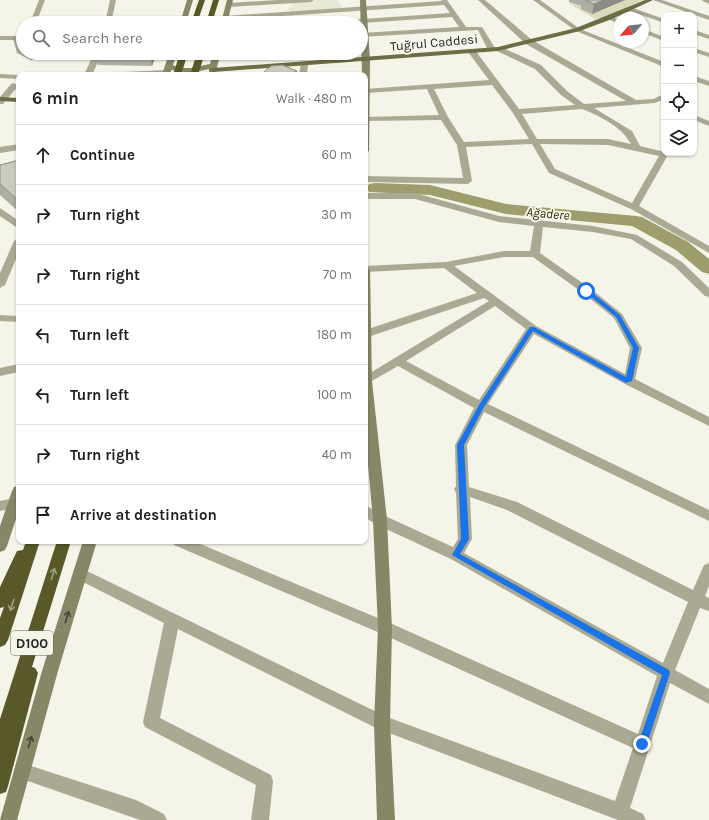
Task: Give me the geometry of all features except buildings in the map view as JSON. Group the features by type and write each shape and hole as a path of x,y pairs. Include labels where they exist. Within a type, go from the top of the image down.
{"highway":[{"path":"196,16 202,0"},
{"path":"211,16 216,0"},
{"path":"178,72 182,60"},
{"path":"195,72 198,60"},
{"path":"0,602 28,544"},
{"name":"D100","path":"0,640 32,544"},
{"name":"D100","path":"0,745 63,544"},
{"path":"0,786 23,704 46,596"}],"main road":[{"name":"Tuğrul Caddesi","path":"368,60 472,52 529,42 578,30 610,18 650,0"},
{"name":"Tuğrul Caddesi","path":"213,70 366,60"},
{"path":"1,100 16,100"}],"street":[{"path":"36,16 42,0"},
{"path":"110,16 113,0"},
{"path":"185,16 190,0"},
{"path":"225,16 229,3 311,0"},
{"path":"363,0 364,16"},
{"path":"481,0 529,42 572,68 636,103"},
{"path":"536,0 578,30 661,64"},
{"path":"656,0 709,18"},
{"path":"704,0 709,2"},
{"path":"275,16 445,2 464,28"},
{"path":"630,9 661,20"},
{"path":"368,21 455,15"},
{"path":"368,35 480,28 495,49 538,67 581,106 596,112 629,133 637,148"},
{"path":"649,33 661,38"},
{"path":"697,33 709,37"},
{"path":"0,38 16,38"},
{"path":"697,51 709,55"},
{"path":"472,52 517,112 552,171 634,207 709,250"},
{"path":"89,72 95,60"},
{"path":"168,71 171,60"},
{"path":"152,72 213,70 215,60"},
{"path":"366,60 366,72"},
{"path":"303,72 304,64"},
{"path":"0,76 16,79"},
{"path":"697,79 709,84"},
{"path":"1,100 16,82"},
{"path":"368,91 496,82"},
{"path":"368,179 468,181 461,145 444,117 429,86"},
{"path":"517,112 636,103 655,101 661,98"},
{"path":"655,101 661,103"},
{"path":"368,119 444,117"},
{"path":"697,118 709,124"},
{"path":"461,145 534,141 608,142 661,153"},
{"path":"0,150 16,148"},
{"path":"634,207 664,156"},
{"path":"368,196 415,196 452,208 499,218 593,229 634,237 678,264 709,294"},
{"path":"0,211 16,224"},
{"path":"535,254 539,223"},
{"path":"0,285 16,248"},
{"path":"368,270 446,265 504,254 535,254 618,316 636,348 628,381"},
{"path":"446,265 532,328 628,381 709,422"},
{"path":"368,332 485,294"},
{"path":"368,379 399,362 495,302"},
{"path":"0,318 16,318"},
{"path":"456,555 465,539 461,445 481,406 532,328"},
{"path":"399,362 481,406 709,516"},
{"path":"0,372 16,369"},
{"path":"368,409 380,520 385,628 382,723 386,820"},
{"path":"462,489 512,506 703,602"},
{"path":"0,506 16,498"},
{"path":"0,546 16,500"},
{"path":"368,512 380,520 456,555 709,697"},
{"path":"8,820 50,672 89,544"},
{"path":"186,544 385,628 642,744"},
{"path":"620,812 666,673 703,602 709,569"},
{"path":"80,574 382,723 620,812 637,820"},
{"path":"172,620 151,722 265,781 260,820"},
{"path":"22,771 134,815 158,820"}],"shaded area":[{"path":"338,0 342,8 290,12 288,8 293,6 291,2"}],"green space":[{"path":"602,0 643,0 617,12 613,12 613,14 606,17 595,19 567,2 582,7 604,8 615,5"}],"waterway":[{"name":"Ağadere","path":"375,188 430,190 506,209 636,221 682,246 709,268"}],"route":[{"path":"586,291 618,316 636,348 628,381 532,328 481,406 461,445 465,539 456,555 666,673 642,744"}]}
